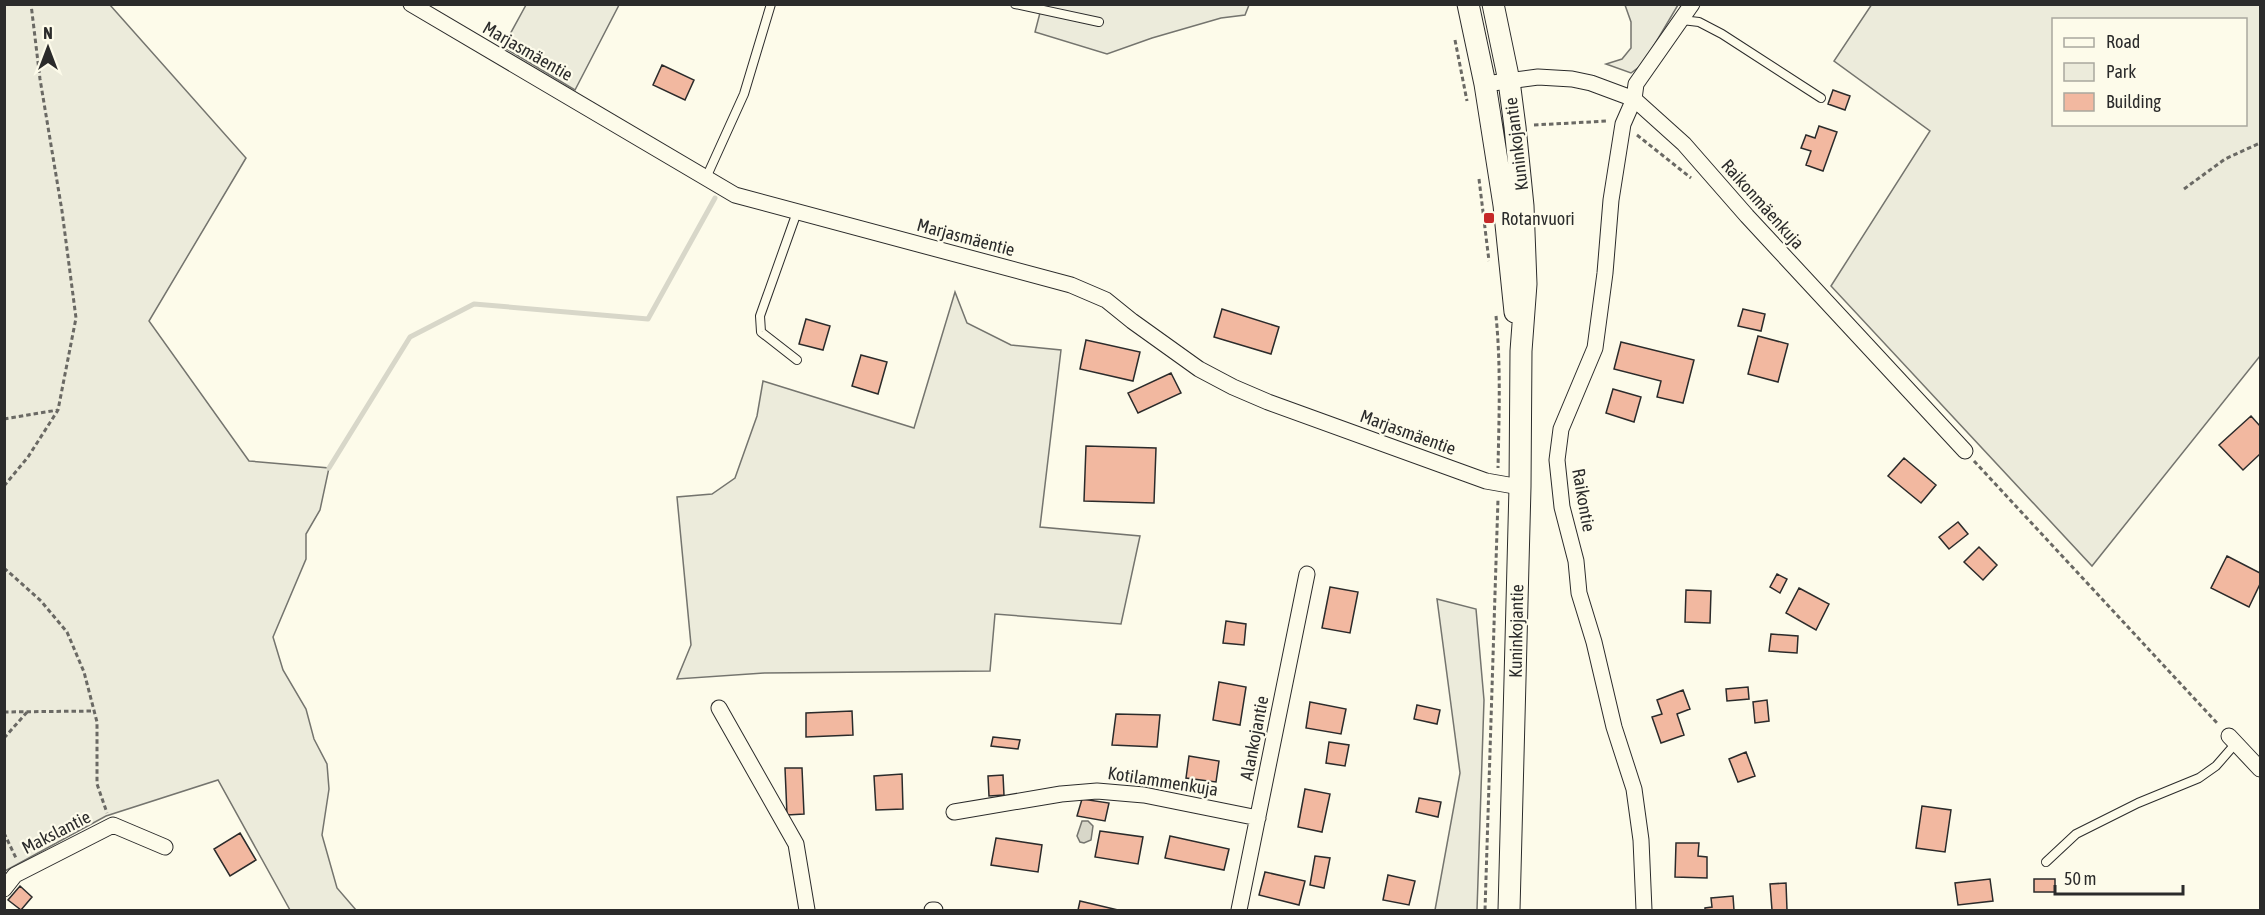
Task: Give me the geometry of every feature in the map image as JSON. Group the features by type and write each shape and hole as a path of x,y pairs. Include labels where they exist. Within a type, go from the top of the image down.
{"main road":[{"name":"Kuninkojantie","path":"1468,4 1485,84 1504,205 1521,351"},
{"name":"Kuninkojantie","path":"1493,4 1509,81 1523,206 1526,284 1521,351 1520,486 1509,910"}],"street":[{"name":"Marjasmäentie","path":"411,4 735,195 1071,285 1106,300 1199,369 1233,387 1268,402 1498,484 1520,486"},
{"name":"Raikontie","path":"1644,910 1641,840 1634,789 1614,727 1594,642 1579,593 1576,561 1562,507 1557,460 1561,429 1595,348 1605,273 1611,200 1623,124 1634,99 1636,84 1692,4"},
{"name":"Raikonmäenkuja","path":"1485,84 1538,78 1572,80 1591,83 1634,99 1684,144 1755,225 1965,451"},
{"name":"Alankojantie","path":"1239,910 1307,574"},
{"path":"719,708 796,844 807,910"},
{"path":"2232,739 2260,769"},
{"name":"Kotilammenkuja","path":"954,812 1061,794 1097,791 1144,795 1258,818"},
{"name":"Makslantie","path":"4,889 15,875 112,825 165,847"}],"lane":[{"path":"706,178 744,94 771,4"},
{"path":"1015,4 1099,22"},
{"path":"1682,20 1699,22 1722,34 1821,98"},
{"path":"797,212 760,316 761,332 797,360"},
{"path":"2046,862 2076,834 2138,803 2199,778 2216,766 2232,739"}],"path":[{"path":"4,486 28,457 58,410 76,318 31,4"},
{"path":"1454,39 1468,108"},
{"path":"1532,125 1592,120 1618,122 1695,180"},
{"path":"2184,189 2225,159 2260,142"},
{"path":"1479,176 1490,265"},
{"path":"1485,910 1500,405 1495,308"},
{"path":"4,419 58,410"},
{"path":"1965,451 2232,739"},
{"path":"4,568 41,601 66,632 84,672 98,722 98,784 112,825"},
{"path":"4,738 29,710"},
{"path":"4,712 95,711"},
{"path":"4,832 22,871"}],"green space":[{"path":"5,4 110,5 246,158 149,321 249,461 329,468 320,510 306,534 306,559 273,637 283,670 306,709 314,739 327,764 329,789 322,835 337,888 356,910 290,910 218,780 106,816 5,871"},
{"path":"1872,4 2260,5 2260,356 2092,566 1831,286 1930,131 1834,61"},
{"path":"526,5 619,5 575,90 503,47"},
{"path":"1042,5 1249,5 1245,15 1221,18 1107,54 1035,32"},
{"path":"1625,5 1678,5 1643,64 1631,73 1606,64 1622,59 1631,48 1631,22"},
{"path":"955,292 967,323 1011,345 1061,350 1040,527 1140,536 1121,624 995,614 990,671 764,673 677,679 691,645 677,497 712,494 735,478 757,416 763,381 914,428"},
{"path":"1437,599 1476,609 1484,700 1477,910 1435,910 1460,773"}],"shaded area":[{"path":"1082,821 1088,821 1093,826 1091,840 1084,843 1080,842 1077,836"}],"building":[{"path":"662,65 694,80 685,100 653,85"},
{"path":"1833,90 1850,96 1845,110 1828,104"},
{"path":"1819,126 1837,132 1823,171 1806,165 1811,151 1801,148 1806,135 1815,138"},
{"path":"1222,309 1279,327 1271,354 1214,337"},
{"path":"1743,309 1765,314 1761,331 1738,326"},
{"path":"806,319 830,326 823,350 799,344"},
{"path":"1758,336 1788,344 1778,382 1748,374"},
{"path":"1086,340 1140,352 1133,381 1080,369"},
{"path":"1621,342 1694,360 1683,403 1657,397 1661,381 1614,369"},
{"path":"861,355 887,362 878,394 852,386"},
{"path":"1171,373 1181,393 1138,413 1128,393"},
{"path":"1613,389 1641,397 1634,422 1606,413"},
{"path":"2251,416 2260,426 2260,454 2243,470 2219,445"},
{"path":"1086,446 1156,448 1154,503 1084,501"},
{"path":"1904,458 1936,485 1921,503 1888,476"},
{"path":"1958,522 1968,534 1949,549 1939,537"},
{"path":"1979,547 1997,565 1983,580 1964,562"},
{"path":"2227,556 2260,573 2260,584 2249,607 2211,588"},
{"path":"1777,574 1787,579 1780,593 1770,587"},
{"path":"1330,587 1358,592 1350,633 1322,628"},
{"path":"1799,588 1829,604 1816,630 1786,613"},
{"path":"1686,590 1711,591 1710,623 1685,622"},
{"path":"1226,621 1246,624 1244,645 1223,643"},
{"path":"1771,634 1798,636 1797,653 1769,651"},
{"path":"1219,682 1246,687 1240,725 1213,720"},
{"path":"1748,687 1749,699 1727,701 1726,689"},
{"path":"1683,690 1690,709 1677,714 1684,735 1661,743 1652,717 1662,714 1657,700"},
{"path":"1767,700 1769,721 1755,723 1753,702"},
{"path":"1310,702 1346,709 1341,734 1306,728"},
{"path":"1417,705 1440,710 1437,724 1414,719"},
{"path":"852,711 853,735 806,737 806,713"},
{"path":"1116,714 1160,715 1157,747 1112,745"},
{"path":"993,737 1020,740 1018,749 991,746"},
{"path":"1329,742 1349,745 1345,766 1326,763"},
{"path":"1746,752 1755,776 1738,782 1729,759"},
{"path":"1189,756 1219,761 1216,782 1186,778"},
{"path":"785,768 802,768 804,814 787,815"},
{"path":"902,774 903,809 876,810 874,776"},
{"path":"1003,775 1004,795 989,796 988,776"},
{"path":"1305,789 1330,794 1322,832 1298,827"},
{"path":"1419,798 1441,802 1438,817 1416,812"},
{"path":"1082,799 1109,803 1105,821 1077,816"},
{"path":"1922,806 1951,810 1945,852 1916,848"},
{"path":"1100,831 1143,837 1138,864 1095,857"},
{"path":"240,833 256,860 230,876 214,849"},
{"path":"1170,836 1229,849 1224,870 1165,858"},
{"path":"996,838 1042,845 1038,872 991,865"},
{"path":"1676,843 1699,843 1698,856 1707,857 1707,878 1675,877"},
{"path":"1315,856 1330,858 1324,888 1310,885"},
{"path":"1265,872 1305,881 1299,905 1259,895"},
{"path":"1388,875 1415,881 1409,905 1383,900"},
{"path":"1990,879 1993,901 1958,905 1955,883"},
{"path":"2034,879 2055,879 2055,892 2034,892"},
{"path":"1786,883 1787,910 1772,910 1770,884"},
{"path":"20,886 32,897 21,910 8,900"},
{"path":"1733,896 1734,910 1705,910 1705,908 1712,907 1711,898"},
{"path":"1080,901 1118,910 1078,910"}],"waterway":[{"path":"329,468 410,337 474,304 648,319 715,198"}],"place":[{"name":"Rotanvuori","path":"1489,218"}]}
